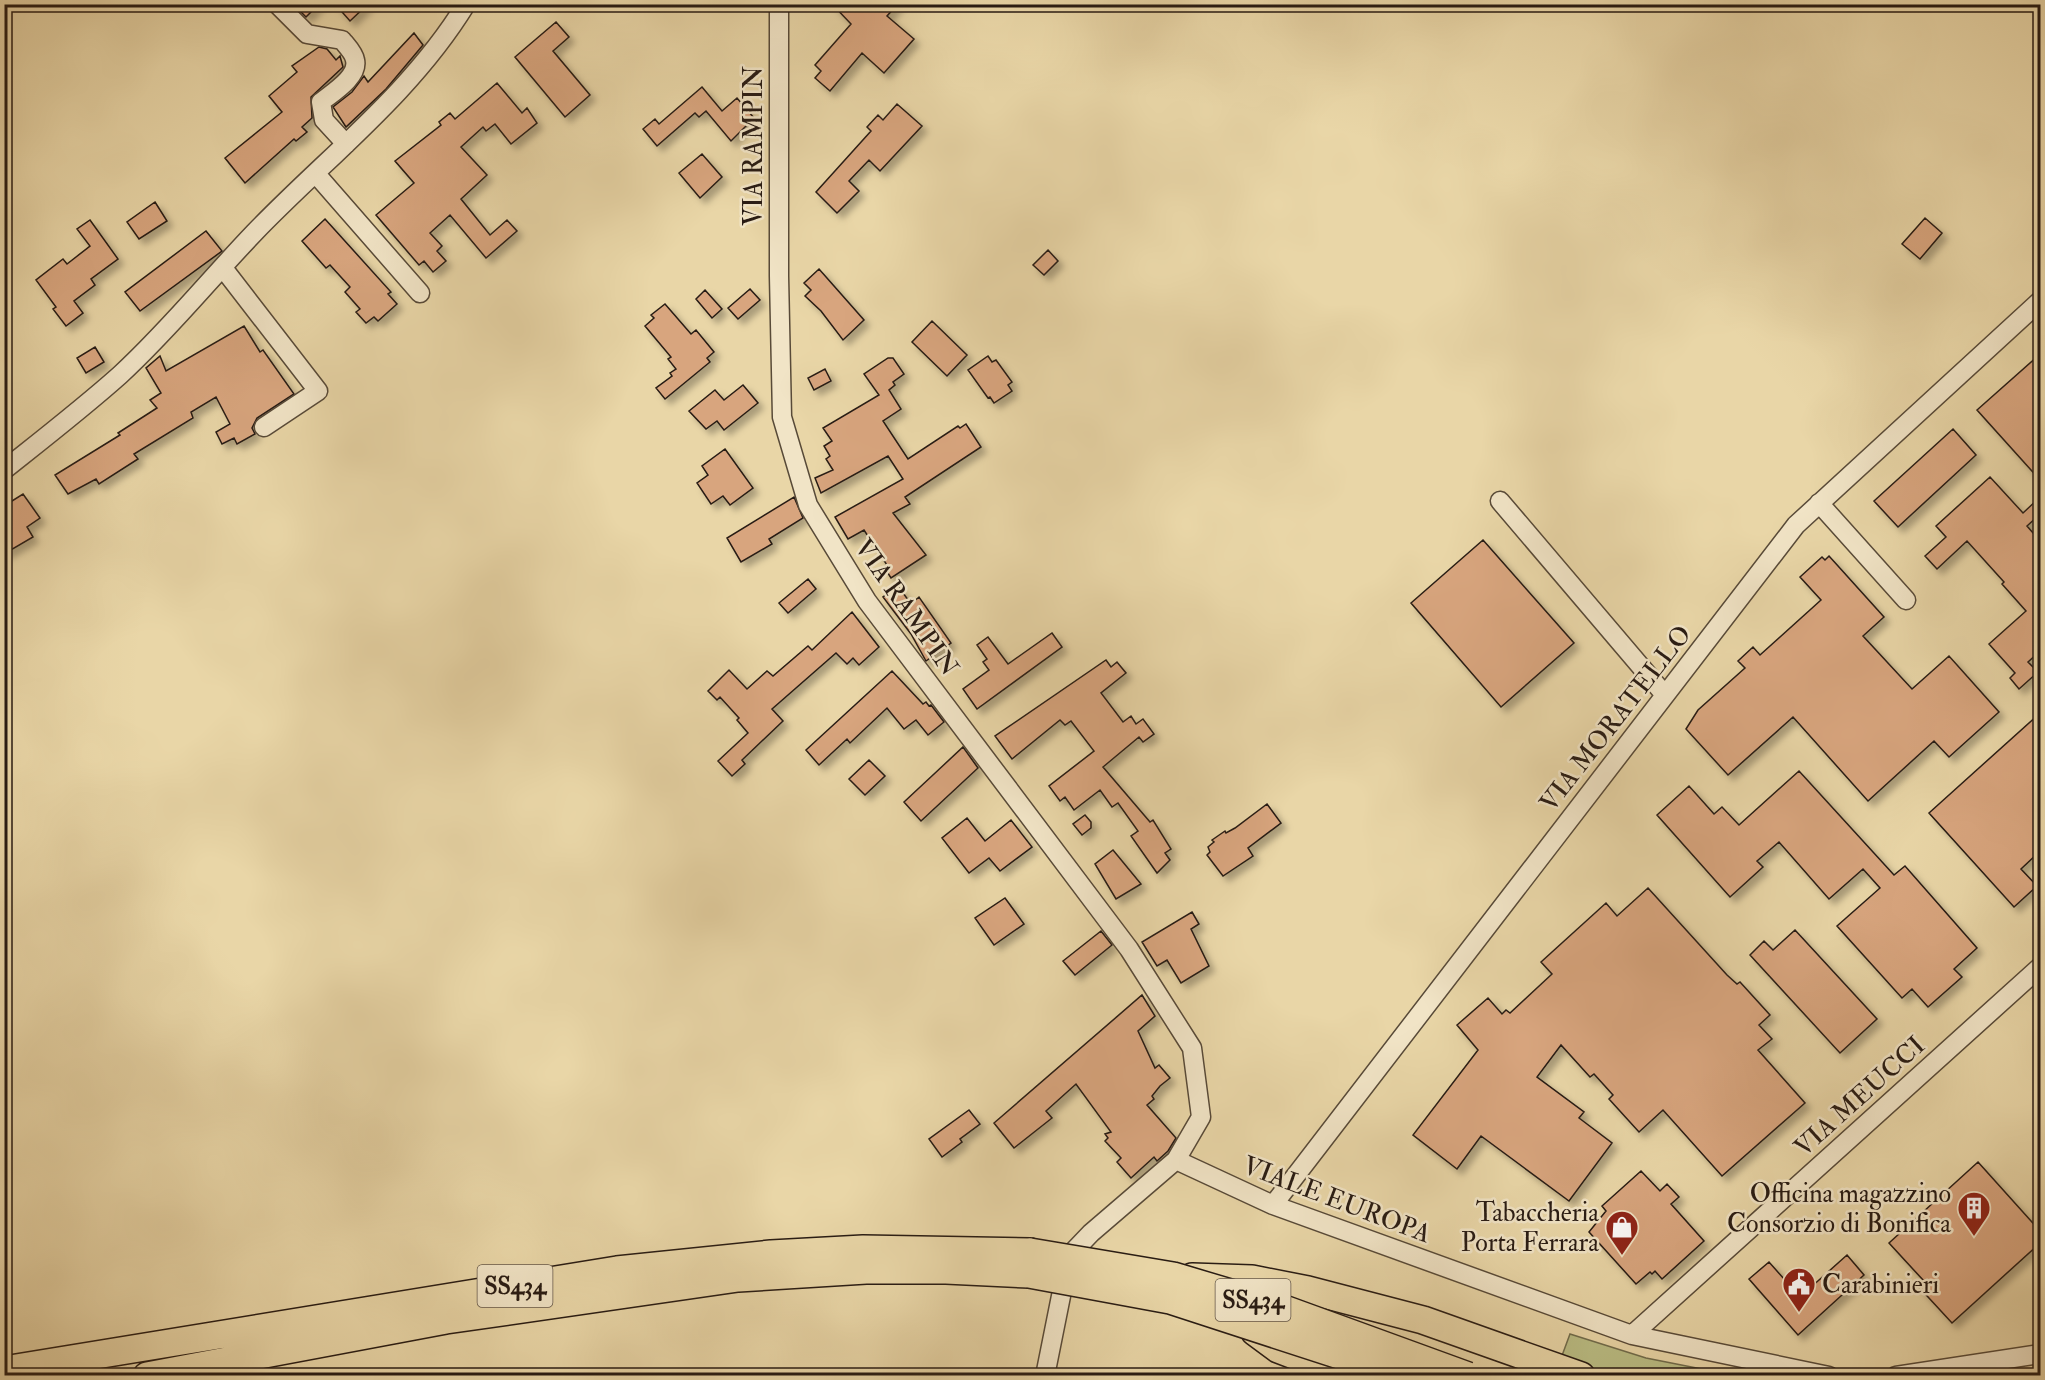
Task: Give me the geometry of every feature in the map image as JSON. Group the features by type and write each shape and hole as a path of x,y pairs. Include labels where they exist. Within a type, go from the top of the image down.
{"highway":[{"name":"SS434","path":"4,1370 617,1270 771,1254 863,1249 1173,1276 1284,1309 1468,1376"},
{"name":"SS434","path":"147,1376 446,1320 633,1291 738,1278 866,1270 946,1270 1030,1263 1170,1300 1404,1376"},
{"path":"1173,1276 1252,1279 1308,1290 1423,1320 1581,1376"},
{"path":"1242,1322 1278,1349 1348,1376"}],"street":[{"path":"277,4 307,34 342,40 356,59 355,70 350,77 321,102 324,120 346,144"},
{"path":"4,470 120,375 254,233 316,174 417,71 445,39 466,4"},
{"name":"VIA RAMPIN","path":"779,4 778,276 782,417 808,505 867,601 1129,949 1192,1048 1201,1117 1176,1160 1091,1233 1069,1256 1045,1376"},
{"path":"316,174 420,293"},
{"path":"223,268 318,391 264,427"},
{"name":"VIA MORATELLO","path":"1273,1205 1796,525 2040,301"},
{"path":"1500,501 1665,695"},
{"path":"1819,503 1906,600"},
{"name":"VIA MEUCCI","path":"1632,1335 2040,967"},
{"name":"VIALE EUROPA","path":"1176,1160 1273,1205 1632,1335 1829,1376"},
{"path":"1896,1376 2040,1354"}],"green space":[{"path":"1570,1334 1646,1358 1732,1375 1603,1375 1560,1361"}],"building":[{"path":"293,4 319,4 306,17"},
{"path":"335,4 368,4 350,21"},
{"path":"832,4 898,4 887,16 914,39 884,73 862,53 830,91 815,78 821,71 815,65 851,24"},
{"path":"556,22 569,37 553,51 590,95 565,117 515,57"},
{"path":"414,33 423,45 386,89 346,127 333,107 352,92 364,76 368,82"},
{"path":"319,47 327,49 336,60 340,56 343,67 311,97 312,118 302,127 307,132 296,141 294,139 245,183 225,158 282,112 269,96 297,72 292,66"},
{"path":"497,83 522,113 527,108 537,123 511,144 495,124 486,131 483,127 461,147 487,175 461,199 490,235 507,220 517,231 486,258 450,215 430,233 442,246 437,251 446,261 433,272 424,261 419,265 376,215 414,183 395,161 441,125 439,122 450,113 455,119"},
{"path":"702,87 722,111 737,98 754,118 731,141 706,111 699,117 695,113 657,146 643,129 655,119 659,124"},
{"path":"897,104 922,126 880,171 869,160 849,181 859,191 837,213 816,192 871,131 867,127 878,115 883,120"},
{"path":"702,154 722,177 700,198 679,173"},
{"path":"155,202 167,221 139,239 127,222"},
{"path":"1925,218 1942,233 1920,259 1902,244"},
{"path":"325,219 391,292 388,294 397,304 378,321 374,317 366,323 356,312 360,309 345,292 350,287 330,265 326,268 302,241"},
{"path":"90,220 118,259 91,279 95,285 74,301 83,313 66,326 53,309 56,307 36,280 63,259 67,264 90,246 77,229"},
{"path":"206,231 222,251 140,311 125,292"},
{"path":"1048,250 1058,261 1044,275 1033,265"},
{"path":"819,269 864,320 843,340 821,311 805,296 811,290 804,283"},
{"path":"750,289 760,300 738,319 728,308"},
{"path":"705,290 722,309 712,318 696,299"},
{"path":"665,304 691,334 696,330 714,352 707,358 710,362 665,399 656,388 672,376 670,373 676,369 668,359 671,357 645,326 654,318 651,315"},
{"path":"932,321 967,355 947,376 912,342"},
{"path":"244,326 260,352 263,350 294,394 257,418 252,428 255,434 237,444 234,438 222,444 216,432 230,424 216,397 191,412 193,418 134,454 138,459 99,484 96,479 68,494 55,475 120,435 118,433 157,408 150,400 161,393 146,368 160,356 166,371"},
{"path":"95,347 104,362 86,373 77,358"},
{"path":"2040,354 2040,480 1977,410"},
{"path":"988,356 992,362 996,360 1012,382 1008,385 1012,391 994,403 968,370"},
{"path":"888,358 893,358 904,374 893,382 895,385 889,390 901,409 883,421 908,459 958,426 960,428 966,424 981,447 905,497 910,504 893,513 926,555 891,578 884,567 887,565 864,530 848,539 835,517 903,479 888,456 821,493 815,478 833,470 826,459 830,456 824,446 832,441 823,428 879,395 864,374"},
{"path":"825,369 831,381 814,390 808,378"},
{"path":"743,385 758,403 724,430 717,421 706,429 689,411 715,390 724,400"},
{"path":"1953,429 1976,455 1898,527 1874,501"},
{"path":"725,449 753,488 730,505 723,496 711,504 697,483 708,475 702,466"},
{"path":"1990,477 2023,513 2040,497 2040,514 2027,526 2040,541 2040,651 2028,662 2038,672 2019,689 2010,678 2015,673 1989,644 2026,611 2002,584 2004,582 1967,541 1937,569 1925,556 1946,537 1936,526"},
{"path":"23,494 40,518 27,527 33,537 4,554 4,506"},
{"path":"794,497 803,518 769,539 772,544 741,562 727,538"},
{"path":"1483,540 1574,643 1501,707 1411,603"},
{"path":"1829,556 1884,617 1863,636 1912,689 1949,656 1999,712 1949,757 1934,741 1868,801 1793,717 1728,775 1686,729 1698,710 1745,668 1738,661 1753,647 1760,655 1821,600 1800,577 1822,557 1825,560"},
{"path":"808,579 816,589 788,613 779,603"},
{"path":"898,586 911,604 919,597 951,643 926,661 911,634 883,597"},
{"path":"852,612 879,647 859,665 853,658 847,664 836,653 772,709 783,721 742,760 745,764 732,776 718,761 748,733 737,720 739,718 720,697 717,700 708,691 729,670 747,689 767,671 773,676 808,646 812,650"},
{"path":"1052,633 1062,647 977,709 963,689 989,670 983,662 987,659 977,645 988,637 1008,664"},
{"path":"1106,660 1111,667 1117,662 1126,673 1101,693 1123,722 1131,716 1136,724 1143,719 1154,734 1143,742 1139,737 1103,767 1150,822 1153,820 1171,849 1165,853 1170,860 1157,873 1131,836 1138,831 1118,803 1112,807 1100,790 1074,810 1065,797 1060,801 1049,786 1094,751 1071,721 1065,725 1060,720 1012,759 995,736"},
{"path":"892,671 923,704 926,702 929,706 931,705 944,722 928,735 916,720 904,729 887,708 850,743 847,739 819,765 806,750"},
{"path":"2040,713 2040,851 2021,869 2037,886 2014,907 1929,813"},
{"path":"963,747 978,768 921,821 904,802"},
{"path":"869,760 885,776 865,795 849,779"},
{"path":"1799,771 1894,875 1905,866 1977,948 1954,969 1962,977 1928,1007 1912,989 1902,998 1837,926 1880,888 1863,869 1829,899 1779,842 1757,861 1763,867 1730,897 1657,815 1689,786 1714,814 1722,807 1739,825"},
{"path":"1267,804 1281,823 1248,848 1253,856 1223,876 1207,855 1210,852 1208,847 1214,842 1212,840 1225,831 1226,833 1235,828"},
{"path":"1085,815 1091,822 1091,828 1082,835 1073,824"},
{"path":"967,818 985,841 1011,820 1032,847 1000,871 989,858 969,873 942,838"},
{"path":"1113,850 1141,884 1116,899 1095,864"},
{"path":"1648,888 1727,975 1737,984 1740,982 1770,1015 1759,1025 1772,1039 1758,1050 1805,1103 1722,1176 1663,1110 1639,1132 1609,1099 1613,1095 1594,1074 1590,1077 1561,1045 1537,1077 1584,1112 1579,1118 1612,1143 1569,1201 1481,1136 1457,1169 1413,1135 1478,1050 1457,1025 1488,998 1502,1014 1506,1010 1510,1013 1552,974 1541,962 1606,903 1617,916"},
{"path":"1005,898 1024,924 994,945 975,918"},
{"path":"1192,912 1199,924 1191,929 1209,966 1181,983 1167,960 1157,966 1142,942"},
{"path":"1795,930 1877,1019 1840,1053 1750,955 1764,941 1773,950"},
{"path":"1101,931 1112,945 1075,975 1063,961"},
{"path":"1142,995 1155,1016 1138,1031 1155,1068 1159,1065 1170,1078 1160,1086 1152,1096 1154,1099 1147,1105 1176,1138 1168,1151 1157,1161 1154,1157 1131,1178 1117,1162 1121,1158 1105,1141 1108,1138 1105,1134 1111,1132 1076,1084 1046,1111 1052,1118 1014,1148 994,1123"},
{"path":"969,1110 980,1124 942,1157 929,1139"},
{"name":"Officina magazzino Consorzio di Bonifica","path":"1978,1162 2040,1231 2040,1243 1952,1323 1917,1285 1923,1280 1889,1243"},
{"path":"1641,1171 1660,1191 1667,1184 1679,1197 1671,1204 1704,1241 1662,1279 1655,1271 1652,1274 1650,1272 1636,1284 1589,1232 1606,1211 1602,1206"},
{"path":"1847,1255 1864,1275 1798,1335 1749,1279 1769,1262 1800,1297"}],"place":[{"name":"Officina magazzino Consorzio di Bonifica","path":"1974,1237"},
{"name":"Tabaccheria Porta Ferrara","path":"1622,1256"},
{"name":"Carabinieri","path":"1799,1313"}]}
